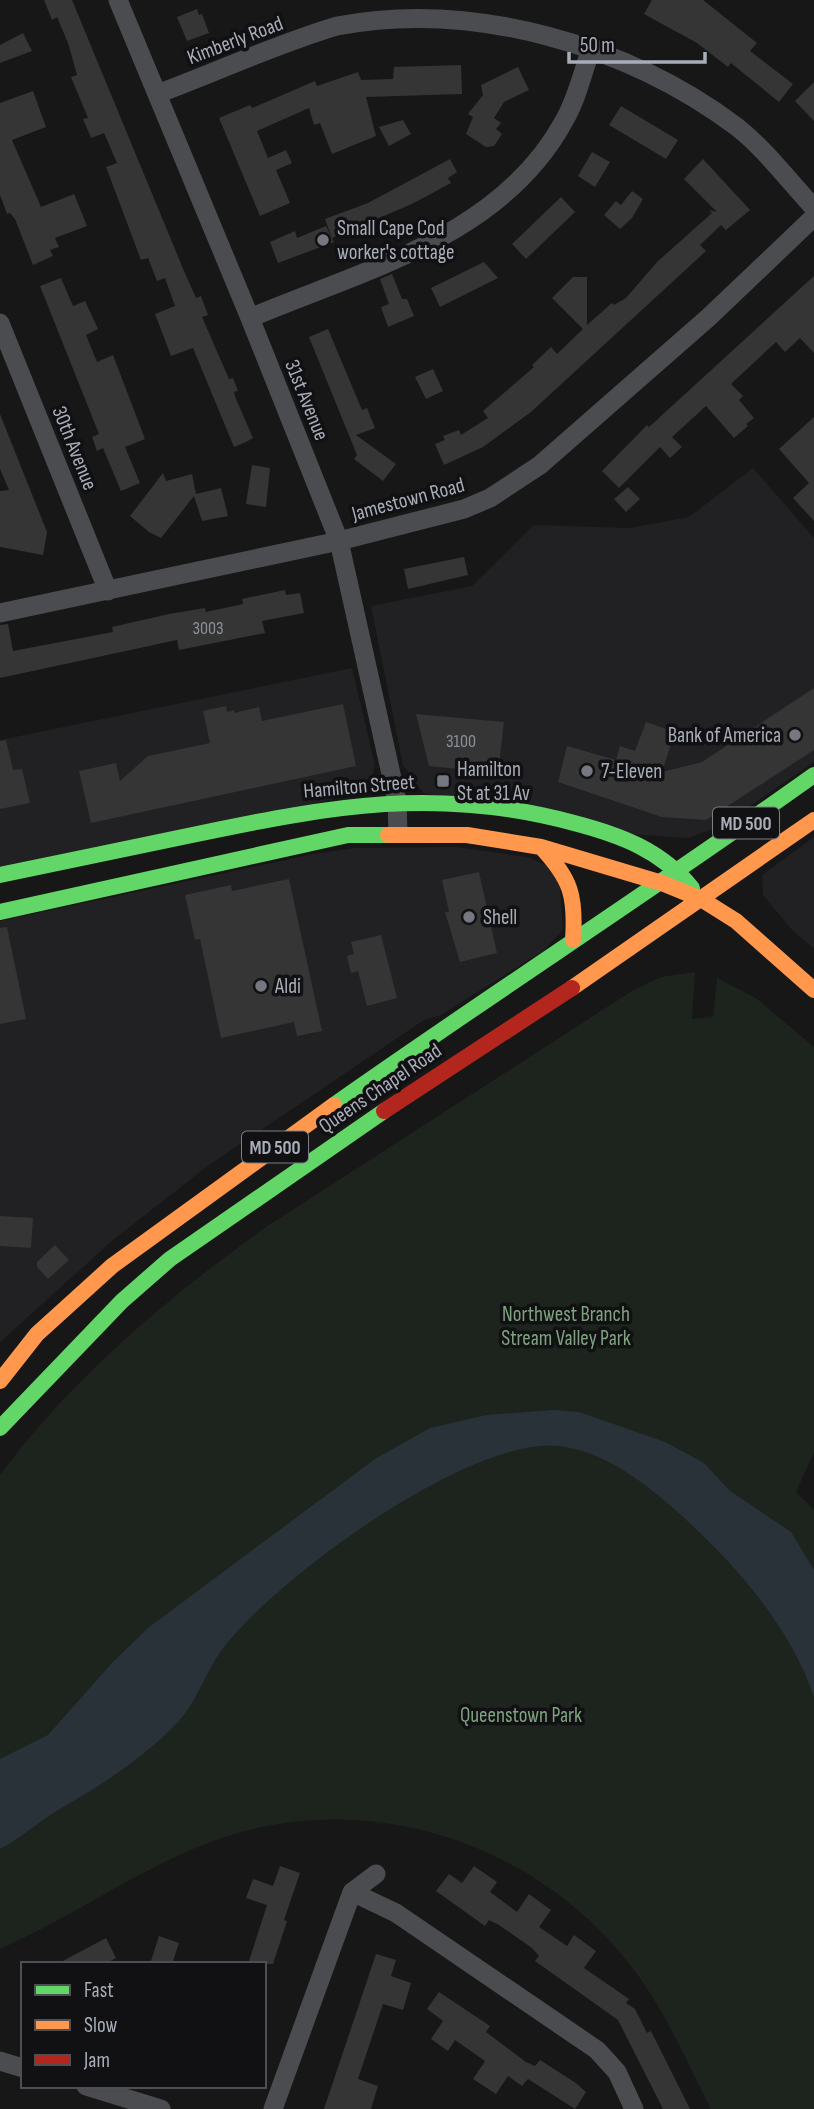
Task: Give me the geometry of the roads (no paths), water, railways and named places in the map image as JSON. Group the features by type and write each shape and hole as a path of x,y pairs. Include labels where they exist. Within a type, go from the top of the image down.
{"main road":[{"name":"Queens Chapel Road","path":"0,1381 37,1334 112,1266 226,1181 573,940 662,883 814,775"},
{"name":"Hamilton Street","path":"0,875 311,810 397,801 485,807 573,824 643,847 679,871 701,898"},
{"name":"Queens Chapel Road","path":"0,1429 122,1301 170,1259 432,1077 608,965 814,820"},
{"name":"Hamilton Street","path":"0,912 348,835 467,835 541,847 662,883 701,898 736,921 814,990"},
{"path":"541,847 558,864 576,900 573,940"},
{"path":"0,1349 37,1334"}],"street":[{"name":"31st Avenue","path":"118,0 339,541 397,801 398,833"},
{"name":"Kimberly Road","path":"158,94 338,26 388,17 451,16 507,22 592,47 660,77 739,129 814,208"},
{"path":"250,318 410,253 475,218 516,184 547,148 565,120 592,47"},
{"name":"Jamestown Road","path":"0,613 339,541 464,509 508,488 540,465 709,317 814,217"},
{"name":"30th Avenue","path":"0,323 108,591"},
{"path":"273,2109 352,1892 376,1874"},
{"path":"352,1892 396,1913 597,2050 617,2072 634,2109"},
{"path":"0,2061 21,2067"},
{"path":"93,2088 161,2109"}],"place":[{"name":"Small Cape Cod worker's cottage","path":"323,240"},
{"name":"Bank of America","path":"795,735"},
{"name":"7-Eleven","path":"587,771"},
{"name":"Hamilton St at 31 Av","path":"443,781"},
{"name":"Shell","path":"469,917"},
{"name":"Aldi","path":"261,986"}],"park label":[{"name":"Northwest Branch Stream Valley Park","path":"566,1326"},
{"name":"Queenstown Park","path":"521,1715"}]}
